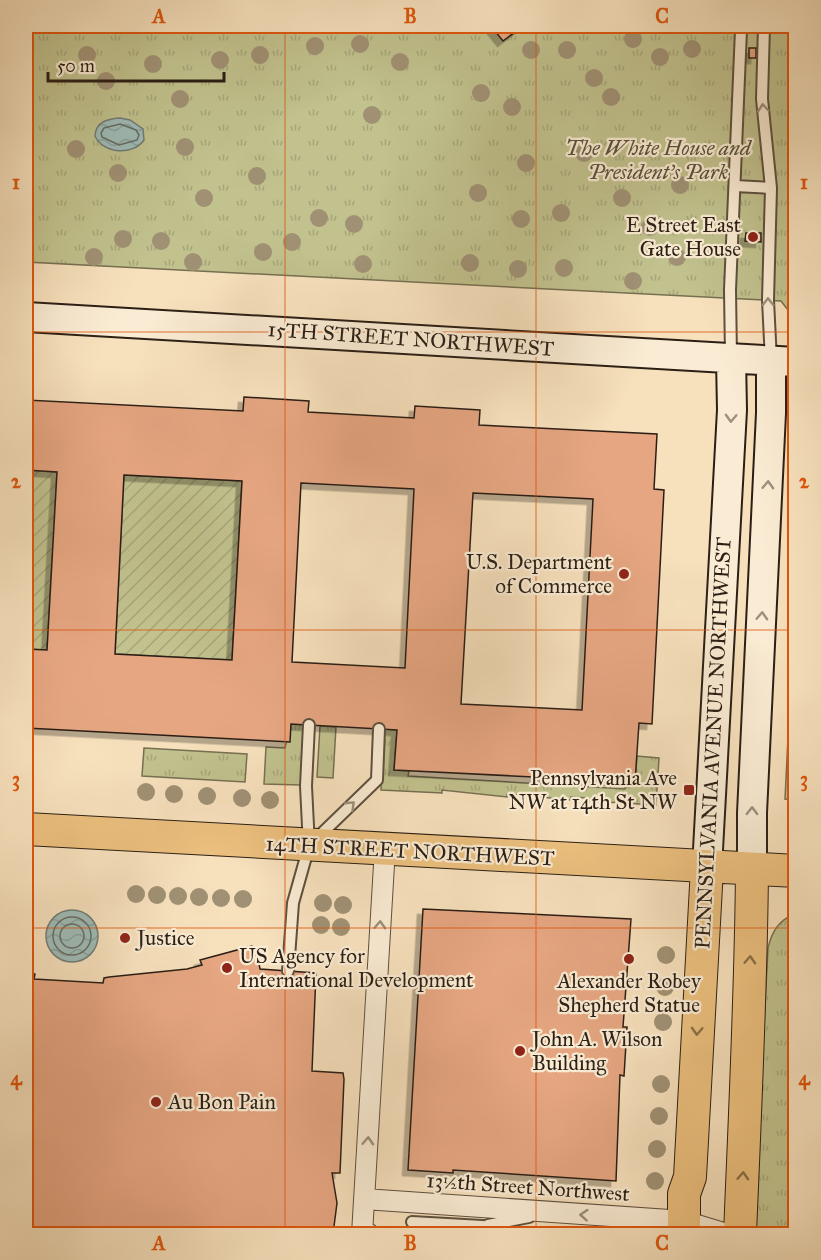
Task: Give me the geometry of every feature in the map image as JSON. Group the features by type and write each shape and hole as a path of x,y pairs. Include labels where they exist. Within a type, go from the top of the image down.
{"main road":[{"name":"15TH STREET NORTHWEST","path":"26,317 288,330 783,362"},
{"name":"PENNSYLVANIA AVENUE NORTHWEST","path":"684,1228 684,1194 690,1177 732,410 731,359"},
{"name":"PENNSYLVANIA AVENUE NORTHWEST","path":"740,1234 748,1085 747,1018 752,813 770,437 783,362"},
{"name":"14TH STREET NORTHWEST","path":"26,830 795,871"}],"street":[{"path":"369,1234 362,1234 385,848"},
{"name":"13½th Street Northwest","path":"364,1199 554,1212 727,1234"}],"lane":[{"path":"731,359 729,290 741,30 744,26"},
{"path":"764,26 762,99 771,188 768,300 783,362"},
{"path":"735,186 771,188"},
{"path":"288,971 293,903 309,846 306,786 309,725"},
{"path":"309,846 377,780 379,729"},
{"path":"482,1226 554,1212"},
{"path":"412,1222 482,1226 524,1234"}],"green space":[{"name":"The White House and President's Park","path":"26,26 795,26 795,319 781,301 26,262"},
{"path":"26,470 57,472 47,650 26,649"},
{"path":"124,475 242,481 232,660 115,654"},
{"path":"795,595 796,798 793,800 785,799"},
{"path":"291,724 304,725 301,785 264,784 266,747 285,748"},
{"path":"320,726 336,727 333,778 317,777"},
{"path":"384,729 397,730 394,770 409,771 408,776 625,789 626,782 635,782 637,756 659,758 656,805 588,801 588,798 571,797 571,800 507,794 507,797 442,790 442,793 381,790"},
{"path":"144,748 247,754 245,782 142,776"},
{"path":"795,914 795,1234 753,1234 768,948 777,927 785,919"}],"water":[{"path":"120,118 130,120 143,129 144,140 133,149 118,151 111,149 99,142 95,136 100,124 107,120"},
{"path":"72,910 82,912 90,918 96,926 98,936 96,946 90,954 82,960 72,962 62,960 54,954 48,946 46,936 48,926 54,918 62,912"}],"building":[{"path":"491,26 523,26 503,41"},
{"path":"749,48 756,48 756,58 749,58"},
{"name":"E Street East Gate House","path":"746,233 761,233 761,242 745,241"},
{"name":"U.S. Department of Commerce","path":"244,397 309,401 308,412 414,418 415,406 480,410 479,425 657,434 654,489 664,490 652,724 639,723 635,782 394,770 397,730 291,724 290,742 26,728 26,649 47,650 57,472 26,470 26,400 243,411","holes":["124,475 242,481 232,660 115,654","301,483 414,489 405,668 292,662","473,493 593,499 582,710 461,704"]},
{"name":"John A. Wilson Building","path":"423,909 631,919 623,1027 627,1027 624,1076 620,1075 616,1181 453,1170 453,1173 408,1170"},
{"path":"252,946 254,951 260,949 262,956 258,958 260,969 316,973 312,1071 343,1073 344,1079 340,1173 332,1173 337,1203 333,1234 26,1234 26,972 35,974 34,979 103,983 104,978 109,977 187,969 202,965 200,960"}],"place":[{"name":"E Street East Gate House","path":"753,237"},
{"name":"U.S. Department of Commerce","path":"624,574"},
{"name":"Pennsylvania Ave NW at 14th St NW","path":"689,790"},
{"name":"Justice","path":"125,938"},
{"name":"Alexander Robey Shepherd Statue","path":"629,959"},
{"name":"US Agency for International Development","path":"227,968"},
{"name":"John A. Wilson Building","path":"520,1051"},
{"name":"Au Bon Pain","path":"156,1102"}]}
